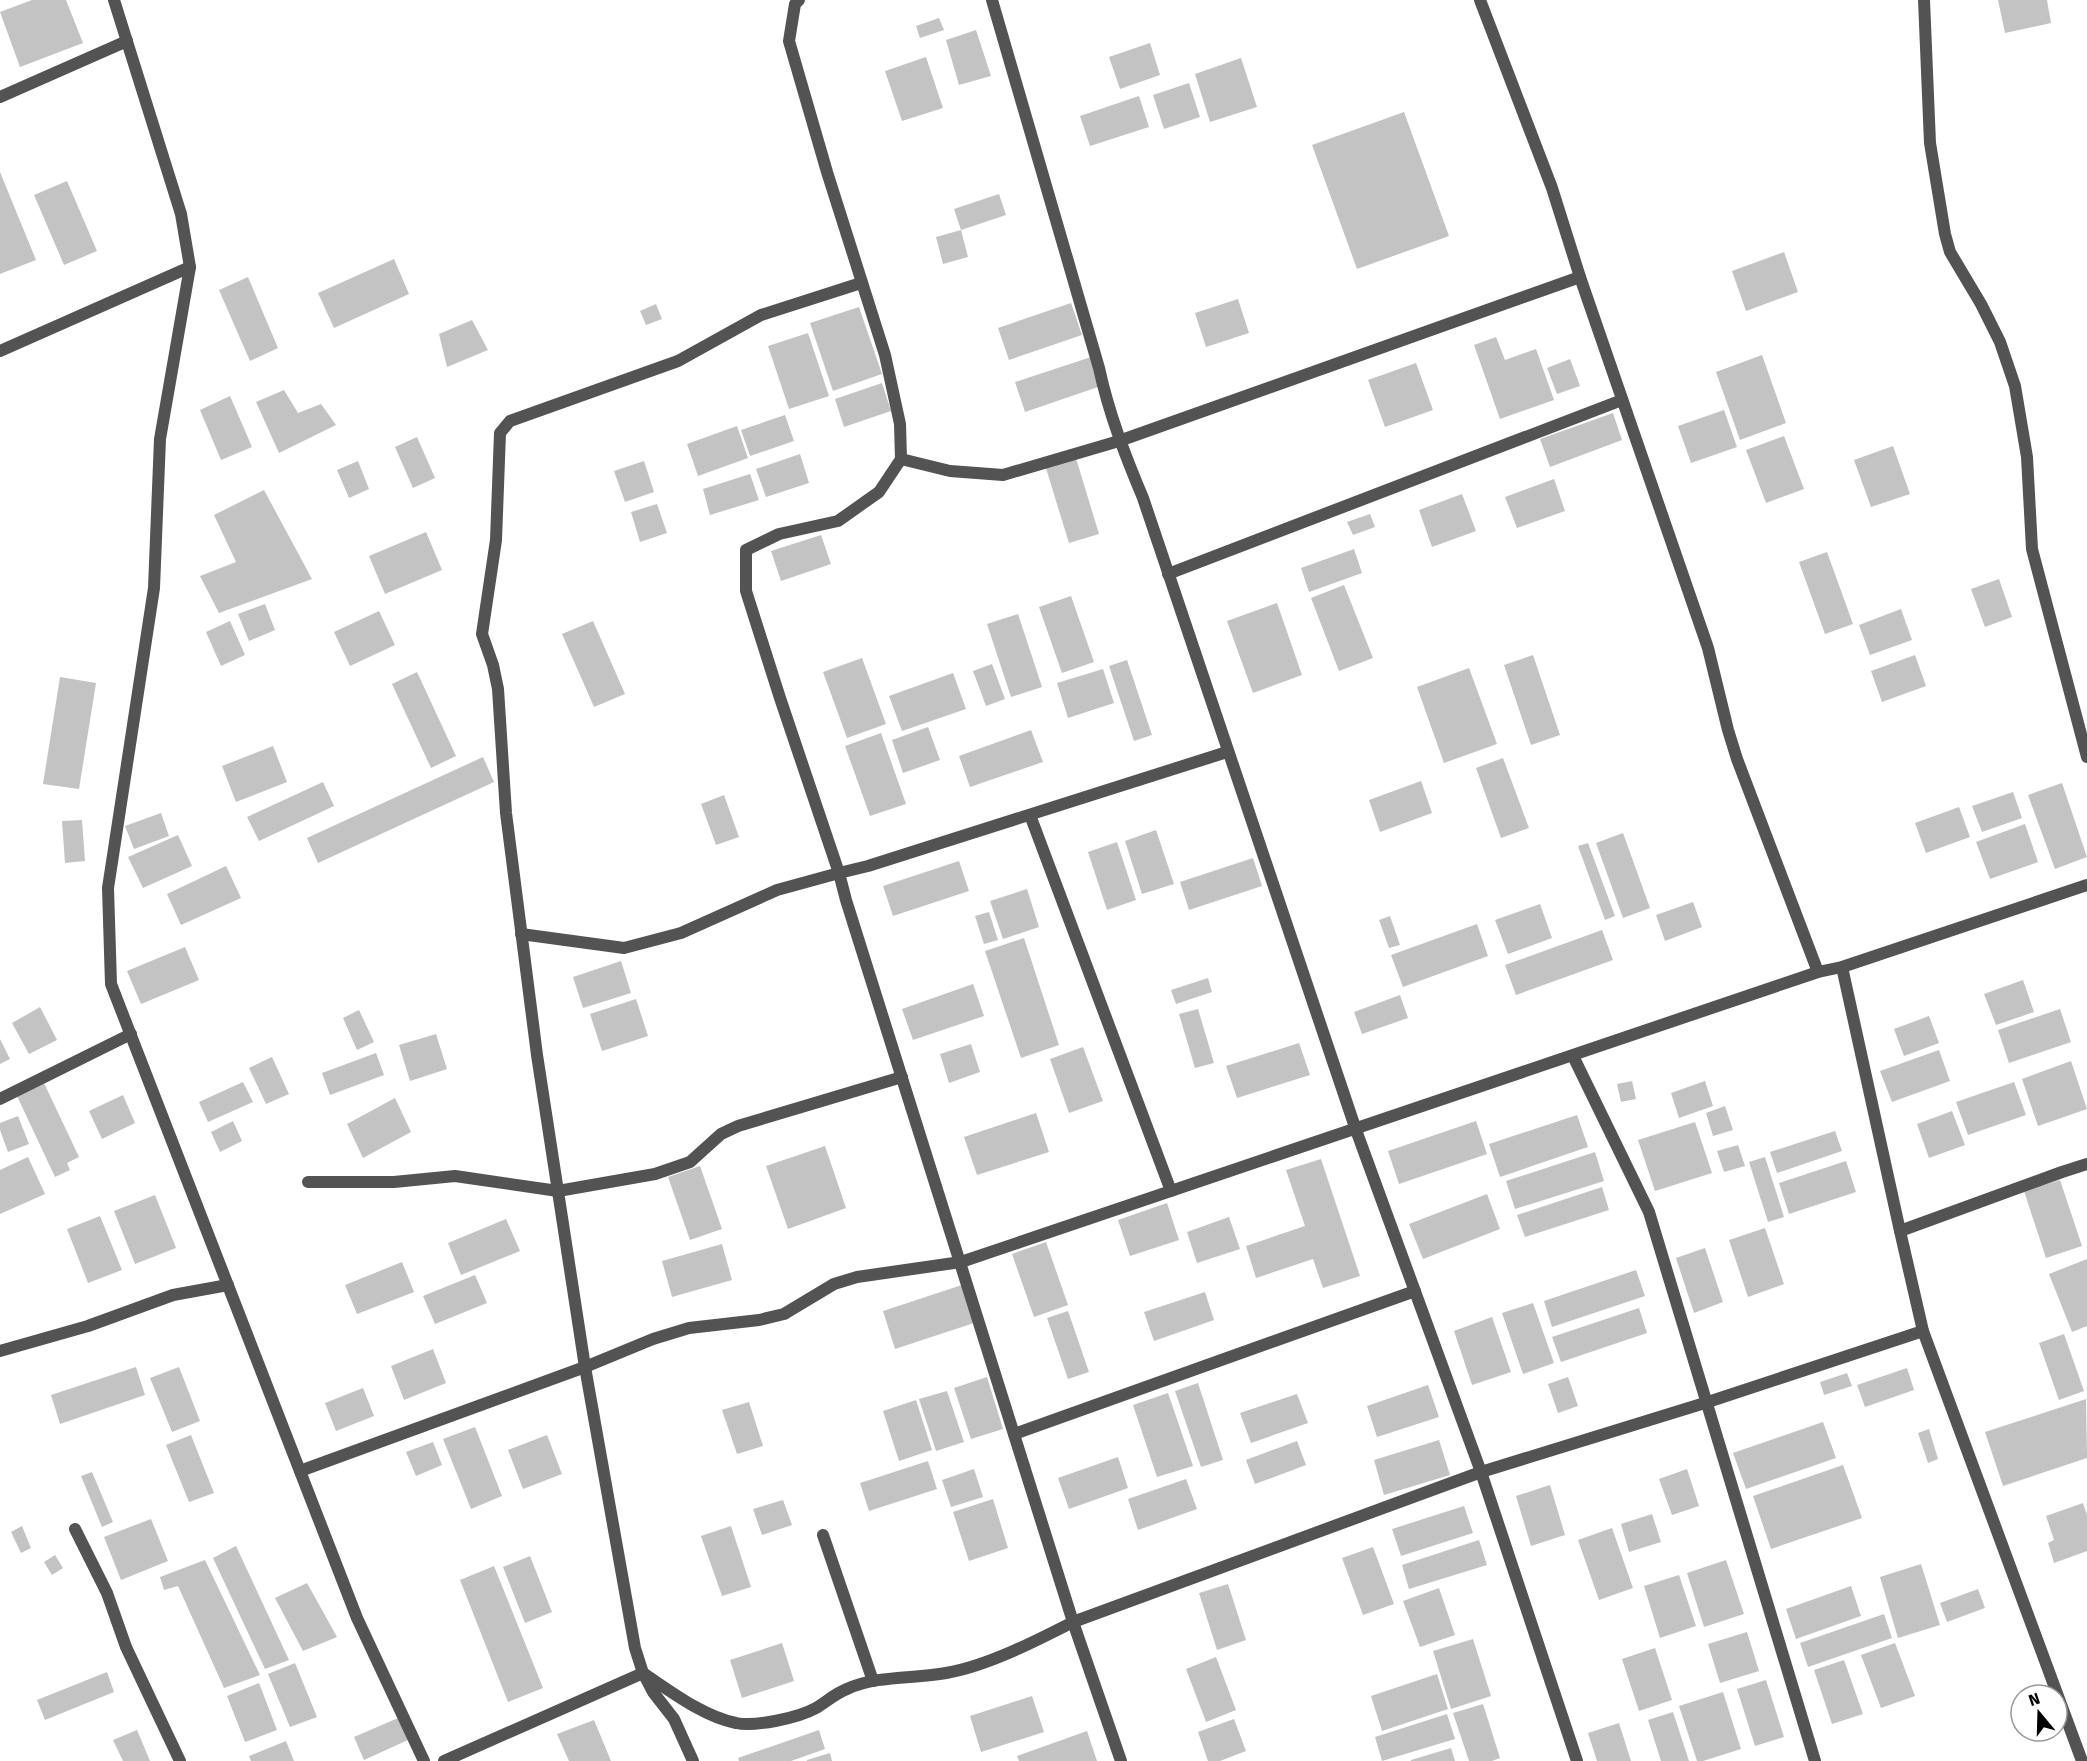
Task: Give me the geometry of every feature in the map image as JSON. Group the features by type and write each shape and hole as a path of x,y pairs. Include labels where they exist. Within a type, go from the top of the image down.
{"street":[{"path":"114,0 181,213 190,267 160,439 154,588 108,888 111,984 357,1617 424,1761"},
{"path":"799,0 795,4 789,41 861,283 885,355 900,423 901,459 879,492 838,521 779,534 746,550 746,591 783,709 839,873 1073,1622 1121,1761"},
{"path":"992,0 1099,368 1107,405 1119,441 1143,498 1356,1130 1481,1472 1576,1761"},
{"path":"1480,0 1552,188 1580,278 1708,648 1737,759 1818,972"},
{"path":"1924,0 1930,143 1945,234 1950,252 1981,304 2000,342 2015,386 2028,457 2032,549 2087,757"},
{"path":"0,97 127,41"},
{"path":"0,351 190,267"},
{"path":"901,459 950,471 1003,475 1119,441 1580,278"},
{"path":"693,1761 674,1719 643,1673 635,1648 585,1367 537,1055 506,813 497,683 482,634 496,540 500,433 510,421 678,361 761,315 861,283"},
{"path":"1168,574 1622,400"},
{"path":"521,934 624,948 681,933 777,890 868,866 1227,752"},
{"path":"1030,815 1171,1191"},
{"path":"300,1471 585,1367 653,1339 689,1328 759,1320 784,1314 834,1284 857,1276 961,1262 1818,972 1842,967 2087,885"},
{"path":"1842,967 1923,1331 2082,1761"},
{"path":"0,1099 131,1034"},
{"path":"1573,1056 1649,1212 1815,1761"},
{"path":"308,1182 394,1182 455,1176 558,1191 656,1174 690,1162 721,1134 738,1126 902,1077"},
{"path":"1900,1231 2087,1164"},
{"path":"0,1351 88,1326 172,1295 228,1285"},
{"path":"1014,1434 1415,1291"},
{"path":"643,1673 706,1712 736,1723 783,1719 813,1710 847,1689 873,1681 958,1670 1037,1640 1073,1622 1481,1472 1708,1402 1923,1331"},
{"path":"75,1529 106,1593 126,1647 180,1761"},
{"path":"823,1535 873,1681"},
{"path":"444,1761 643,1673"}],"building":[{"path":"32,0 66,0 83,43 20,67 0,12"},
{"path":"1998,0 2047,0 2051,23 2005,33"},
{"path":"939,18 944,30 920,38 916,26"},
{"path":"976,30 991,76 959,85 946,40"},
{"path":"1150,43 1160,75 1120,89 1109,57"},
{"path":"926,57 943,108 902,121 885,71"},
{"path":"1241,58 1257,107 1210,122 1195,74"},
{"path":"1189,83 1200,117 1164,129 1153,95"},
{"path":"1139,96 1149,127 1090,146 1080,116"},
{"path":"1404,112 1449,236 1357,269 1312,145"},
{"path":"0,172 36,260 0,274"},
{"path":"67,181 97,251 64,265 34,195"},
{"path":"999,194 1006,215 961,230 954,209"},
{"path":"961,230 968,257 943,264 936,237"},
{"path":"1784,252 1798,292 1746,311 1732,271"},
{"path":"394,259 409,294 334,328 318,293"},
{"path":"248,277 278,348 250,361 219,290"},
{"path":"1238,299 1249,333 1206,347 1195,313"},
{"path":"1071,303 1082,335 1009,360 998,328"},
{"path":"656,304 662,319 646,325 640,311"},
{"path":"859,307 882,374 833,391 810,323"},
{"path":"472,320 488,350 447,367 439,334"},
{"path":"808,333 829,396 789,409 768,346"},
{"path":"1496,337 1505,360 1536,349 1554,400 1500,419 1474,345"},
{"path":"1762,355 1786,423 1740,440 1716,372"},
{"path":"1091,357 1101,386 1025,412 1015,382"},
{"path":"1570,359 1580,386 1557,394 1547,368"},
{"path":"1416,363 1433,410 1385,427 1368,380"},
{"path":"882,383 891,411 844,427 835,399"},
{"path":"284,390 298,413 321,404 336,425 279,453 256,402"},
{"path":"230,396 252,447 221,460 200,410"},
{"path":"1724,410 1737,447 1691,463 1678,426"},
{"path":"1613,413 1622,440 1550,467 1540,439"},
{"path":"785,415 794,441 750,456 741,430"},
{"path":"737,426 748,458 698,476 687,444"},
{"path":"1784,436 1804,489 1766,503 1746,450"},
{"path":"417,437 435,478 413,488 395,447"},
{"path":"1893,446 1910,494 1871,507 1854,460"},
{"path":"800,454 809,483 766,497 756,469"},
{"path":"1075,455 1099,534 1069,543 1045,465"},
{"path":"358,461 369,489 349,498 337,470"},
{"path":"644,461 654,492 625,502 614,471"},
{"path":"750,474 759,500 710,515 703,489"},
{"path":"1554,479 1565,511 1517,528 1505,497"},
{"path":"264,490 312,579 219,613 200,576 236,562 214,515"},
{"path":"1462,494 1476,531 1432,547 1419,510"},
{"path":"657,504 667,533 640,542 631,512"},
{"path":"1370,514 1375,527 1353,535 1347,522"},
{"path":"426,532 442,570 385,594 369,556"},
{"path":"821,535 831,564 781,581 771,551"},
{"path":"1354,549 1362,573 1309,592 1301,568"},
{"path":"1827,552 1853,624 1825,634 1799,562"},
{"path":"1999,579 2012,617 1985,627 1971,589"},
{"path":"1344,585 1373,658 1339,671 1311,598"},
{"path":"1071,596 1094,662 1062,673 1039,607"},
{"path":"1277,603 1302,675 1253,693 1227,621"},
{"path":"265,604 275,630 249,641 238,614"},
{"path":"1901,609 1912,640 1870,655 1859,625"},
{"path":"379,611 395,645 350,666 334,632"},
{"path":"1018,614 1042,687 1011,697 987,624"},
{"path":"230,621 245,655 221,666 206,632"},
{"path":"593,621 625,694 594,707 562,634"},
{"path":"1533,655 1560,735 1531,745 1504,665"},
{"path":"1915,655 1926,686 1882,702 1871,671"},
{"path":"862,658 886,724 847,738 823,672"},
{"path":"1127,660 1152,735 1134,741 1109,666"},
{"path":"992,664 1005,699 986,706 973,671"},
{"path":"1469,668 1497,744 1444,763 1417,687"},
{"path":"1103,669 1114,703 1068,718 1057,683"},
{"path":"417,672 456,756 431,768 392,684"},
{"path":"953,673 966,709 902,731 889,696"},
{"path":"60,677 96,683 79,789 43,784"},
{"path":"928,727 940,760 903,773 892,740"},
{"path":"1031,730 1043,762 970,787 959,756"},
{"path":"881,733 906,804 870,816 845,746"},
{"path":"273,746 287,782 236,802 222,766"},
{"path":"483,757 494,782 318,863 307,838"},
{"path":"1503,758 1529,828 1501,838 1476,768"},
{"path":"1421,781 1432,813 1380,832 1369,800"},
{"path":"323,782 334,806 259,841 247,817"},
{"path":"2062,783 2087,857 2055,869 2028,795"},
{"path":"2013,792 2022,818 1982,832 1972,806"},
{"path":"724,795 739,837 716,845 701,804"},
{"path":"1959,807 1970,837 1926,853 1915,823"},
{"path":"161,813 169,836 134,849 125,826"},
{"path":"82,820 85,861 65,863 62,821"},
{"path":"2025,824 2038,862 1990,879 1976,842"},
{"path":"1156,830 1174,884 1142,894 1125,841"},
{"path":"1623,833 1650,908 1623,918 1596,843"},
{"path":"178,835 192,866 143,888 128,857"},
{"path":"1117,842 1136,900 1107,910 1088,852"},
{"path":"1588,843 1615,916 1605,920 1578,846"},
{"path":"1253,858 1262,886 1189,910 1180,882"},
{"path":"959,861 969,891 893,916 883,886"},
{"path":"226,866 241,898 181,925 167,894"},
{"path":"1027,889 1039,927 1003,939 990,901"},
{"path":"1693,902 1702,927 1665,941 1656,915"},
{"path":"1540,904 1552,938 1508,954 1495,920"},
{"path":"989,912 998,940 984,944 975,916"},
{"path":"1390,916 1400,945 1389,948 1379,920"},
{"path":"1477,924 1488,956 1403,987 1391,955"},
{"path":"1602,930 1613,960 1516,995 1505,965"},
{"path":"1024,938 1059,1045 1021,1058 985,951"},
{"path":"185,947 199,980 141,1004 127,971"},
{"path":"621,961 631,993 583,1008 573,977"},
{"path":"1208,978 1212,992 1176,1004 1171,990"},
{"path":"2023,980 2034,1012 1996,1025 1984,994"},
{"path":"973,984 984,1016 913,1040 902,1009"},
{"path":"1400,995 1408,1018 1362,1034 1354,1012"},
{"path":"636,999 648,1036 602,1051 590,1014"},
{"path":"40,1007 57,1040 29,1054 12,1023"},
{"path":"1198,1009 1214,1063 1195,1068 1179,1014"},
{"path":"2060,1009 2071,1042 2009,1063 1998,1030"},
{"path":"359,1010 374,1042 357,1050 343,1018"},
{"path":"1929,1016 1939,1043 1904,1056 1894,1029"},
{"path":"436,1034 447,1069 410,1081 399,1045"},
{"path":"0,1039 10,1059 0,1064"},
{"path":"1299,1043 1310,1075 1237,1098 1226,1066"},
{"path":"971,1044 980,1072 949,1083 940,1054"},
{"path":"1083,1047 1103,1101 1069,1113 1050,1059"},
{"path":"1939,1050 1950,1081 1892,1102 1880,1071"},
{"path":"376,1053 384,1075 330,1095 322,1073"},
{"path":"272,1057 289,1094 266,1104 249,1068"},
{"path":"2071,1061 2087,1109 2038,1126 2022,1079"},
{"path":"1632,1081 1636,1099 1621,1102 1617,1084"},
{"path":"1705,1081 1713,1106 1679,1118 1671,1093"},
{"path":"243,1082 253,1102 208,1122 199,1102"},
{"path":"2014,1082 2026,1115 1968,1135 1956,1102"},
{"path":"44,1083 79,1157 67,1163 70,1170 55,1177 17,1096"},
{"path":"123,1095 135,1123 102,1139 89,1111"},
{"path":"395,1098 411,1132 363,1158 347,1124"},
{"path":"1725,1106 1733,1130 1713,1136 1706,1113"},
{"path":"1952,1111 1965,1145 1929,1158 1917,1124"},
{"path":"1036,1113 1049,1152 977,1175 964,1137"},
{"path":"1577,1115 1588,1147 1500,1177 1489,1144"},
{"path":"18,1116 29,1144 8,1152 0,1130 0,1123"},
{"path":"233,1121 242,1141 220,1152 211,1132"},
{"path":"1476,1121 1487,1154 1399,1184 1388,1151"},
{"path":"1695,1122 1712,1173 1655,1191 1638,1140"},
{"path":"1835,1131 1842,1151 1777,1173 1770,1152"},
{"path":"1738,1145 1745,1166 1724,1172 1717,1151"},
{"path":"825,1146 846,1208 788,1229 766,1166"},
{"path":"1595,1152 1604,1181 1515,1209 1506,1181"},
{"path":"28,1157 45,1194 0,1214 0,1170"},
{"path":"1765,1157 1784,1217 1768,1222 1749,1162"},
{"path":"1321,1159 1360,1276 1323,1288 1313,1259 1256,1278 1246,1246 1305,1226 1286,1170"},
{"path":"1846,1161 1856,1192 1789,1214 1779,1183"},
{"path":"700,1166 722,1229 690,1240 668,1177"},
{"path":"2060,1180 2082,1246 2046,1258 2024,1191"},
{"path":"1602,1187 1609,1210 1525,1237 1517,1215"},
{"path":"1487,1194 1500,1229 1423,1259 1409,1224"},
{"path":"155,1195 176,1248 135,1264 114,1211"},
{"path":"1167,1203 1179,1240 1130,1256 1118,1220"},
{"path":"100,1216 122,1270 88,1283 67,1229"},
{"path":"1229,1217 1240,1249 1197,1263 1187,1232"},
{"path":"506,1219 520,1251 461,1275 448,1243"},
{"path":"1765,1228 1784,1284 1748,1297 1729,1240"},
{"path":"1046,1242 1068,1305 1034,1317 1012,1254"},
{"path":"722,1244 732,1280 672,1297 662,1261"},
{"path":"1705,1248 1723,1302 1694,1313 1676,1258"},
{"path":"2087,1259 2087,1326 2072,1332 2049,1274"},
{"path":"402,1262 414,1292 357,1314 345,1285"},
{"path":"1636,1270 1645,1296 1552,1327 1544,1301"},
{"path":"475,1275 487,1303 435,1324 423,1296"},
{"path":"962,1285 974,1323 895,1349 883,1311"},
{"path":"1205,1292 1214,1320 1154,1341 1144,1312"},
{"path":"1533,1303 1554,1363 1523,1374 1502,1313"},
{"path":"1639,1308 1647,1333 1561,1362 1552,1337"},
{"path":"1068,1311 1089,1372 1068,1379 1047,1318"},
{"path":"1492,1317 1511,1372 1472,1385 1454,1331"},
{"path":"2064,1334 2084,1391 2059,1400 2039,1343"},
{"path":"433,1349 446,1383 404,1400 391,1366"},
{"path":"136,1367 145,1395 60,1424 51,1395"},
{"path":"179,1367 200,1421 172,1432 150,1378"},
{"path":"1907,1368 1914,1390 1865,1407 1857,1385"},
{"path":"1847,1373 1852,1386 1824,1395 1820,1382"},
{"path":"987,1377 1003,1429 971,1439 954,1388"},
{"path":"1568,1377 1578,1406 1558,1413 1548,1384"},
{"path":"1198,1383 1223,1460 1201,1467 1175,1391"},
{"path":"1428,1385 1439,1417 1377,1437 1367,1406"},
{"path":"363,1388 374,1416 336,1431 325,1403"},
{"path":"947,1391 964,1442 936,1451 919,1399"},
{"path":"1168,1393 1193,1466 1157,1477 1133,1405"},
{"path":"1297,1394 1308,1423 1251,1443 1240,1413"},
{"path":"2086,1399 2087,1458 2003,1486 1985,1432"},
{"path":"916,1400 932,1450 899,1461 883,1411"},
{"path":"749,1402 763,1446 737,1454 722,1410"},
{"path":"1823,1422 1836,1458 1746,1489 1733,1453"},
{"path":"475,1427 502,1496 471,1509 443,1439"},
{"path":"1929,1429 1938,1459 1928,1463 1918,1433"},
{"path":"191,1435 214,1493 189,1502 166,1445"},
{"path":"547,1435 562,1474 523,1489 508,1450"},
{"path":"1439,1440 1450,1475 1384,1495 1374,1460"},
{"path":"1297,1441 1306,1465 1255,1484 1246,1460"},
{"path":"433,1442 442,1465 416,1476 406,1452"},
{"path":"1118,1457 1128,1488 1069,1509 1058,1478"},
{"path":"928,1461 937,1489 869,1511 860,1483"},
{"path":"1843,1465 1862,1518 1771,1549 1753,1496"},
{"path":"974,1469 983,1497 951,1507 942,1480"},
{"path":"1687,1469 1699,1506 1672,1515 1659,1479"},
{"path":"92,1472 113,1522 102,1527 81,1476"},
{"path":"1186,1479 1197,1509 1138,1530 1128,1499"},
{"path":"1550,1485 1565,1535 1531,1546 1516,1496"},
{"path":"993,1499 1008,1548 969,1561 953,1512"},
{"path":"783,1500 792,1525 762,1535 753,1509"},
{"path":"2083,1503 2087,1515 2087,1551 2054,1563 2048,1543 2054,1540 2046,1516"},
{"path":"1464,1506 1473,1533 1401,1556 1392,1529"},
{"path":"1652,1514 1661,1542 1629,1552 1621,1524"},
{"path":"151,1519 168,1561 121,1580 104,1537"},
{"path":"22,1526 31,1548 21,1553 11,1532"},
{"path":"731,1526 751,1587 722,1596 701,1536"},
{"path":"1612,1528 1633,1588 1599,1600 1578,1540"},
{"path":"1479,1540 1487,1565 1409,1589 1402,1565"},
{"path":"236,1546 289,1660 265,1669 213,1558"},
{"path":"1373,1547 1394,1604 1363,1615 1342,1558"},
{"path":"55,1555 63,1568 52,1575 44,1562"},
{"path":"530,1556 552,1612 525,1623 503,1567"},
{"path":"205,1560 260,1675 224,1688 178,1586 164,1590 160,1577"},
{"path":"1726,1560 1744,1614 1704,1627 1687,1573"},
{"path":"1921,1564 1940,1625 1898,1638 1880,1577"},
{"path":"494,1566 543,1688 508,1702 460,1580"},
{"path":"1679,1575 1696,1626 1660,1638 1644,1586"},
{"path":"307,1583 337,1637 303,1651 275,1598"},
{"path":"1228,1584 1246,1640 1217,1650 1199,1593"},
{"path":"1851,1586 1861,1616 1796,1639 1786,1609"},
{"path":"1439,1588 1455,1635 1420,1647 1403,1601"},
{"path":"1978,1589 1985,1608 1947,1622 1940,1603"},
{"path":"1884,1614 1892,1638 1808,1667 1800,1643"},
{"path":"1747,1632 1759,1671 1720,1683 1708,1644"},
{"path":"1473,1639 1491,1696 1451,1709 1433,1651"},
{"path":"782,1643 794,1681 742,1698 730,1660"},
{"path":"1895,1643 1915,1696 1881,1708 1861,1655"},
{"path":"1655,1648 1672,1700 1639,1711 1622,1659"},
{"path":"1216,1657 1236,1710 1206,1722 1186,1669"},
{"path":"1844,1660 1863,1714 1832,1724 1814,1670"},
{"path":"295,1663 317,1717 290,1727 268,1674"},
{"path":"107,1672 114,1692 45,1720 37,1700"},
{"path":"1437,1674 1448,1709 1382,1731 1371,1696"},
{"path":"1766,1680 1784,1737 1755,1746 1737,1689"},
{"path":"259,1683 277,1730 245,1742 227,1696"},
{"path":"1723,1692 1741,1749 1697,1761 1679,1706"},
{"path":"1032,1696 1044,1732 981,1752 970,1716"},
{"path":"1483,1704 1500,1758 1492,1761 1469,1761 1453,1713"},
{"path":"1673,1712 1689,1761 1661,1761 1648,1720"},
{"path":"1447,1714 1455,1739 1382,1761 1375,1737"},
{"path":"398,1718 408,1740 364,1760 354,1737"},
{"path":"1234,1719 1246,1751 1220,1761 1208,1761 1198,1732"},
{"path":"594,1720 611,1761 569,1761 557,1734"},
{"path":"1619,1723 1631,1761 1597,1761 1588,1733"},
{"path":"137,1730 150,1761 123,1761 113,1740"},
{"path":"819,1730 825,1749 791,1761 739,1761 738,1758"},
{"path":"1087,1731 1097,1761 1019,1761 1017,1756"},
{"path":"286,1741 294,1761 251,1761 249,1756"},
{"path":"1451,1748 1455,1761 1411,1761 1411,1760"},
{"path":"830,1753 832,1761 807,1761 807,1760"}]}
